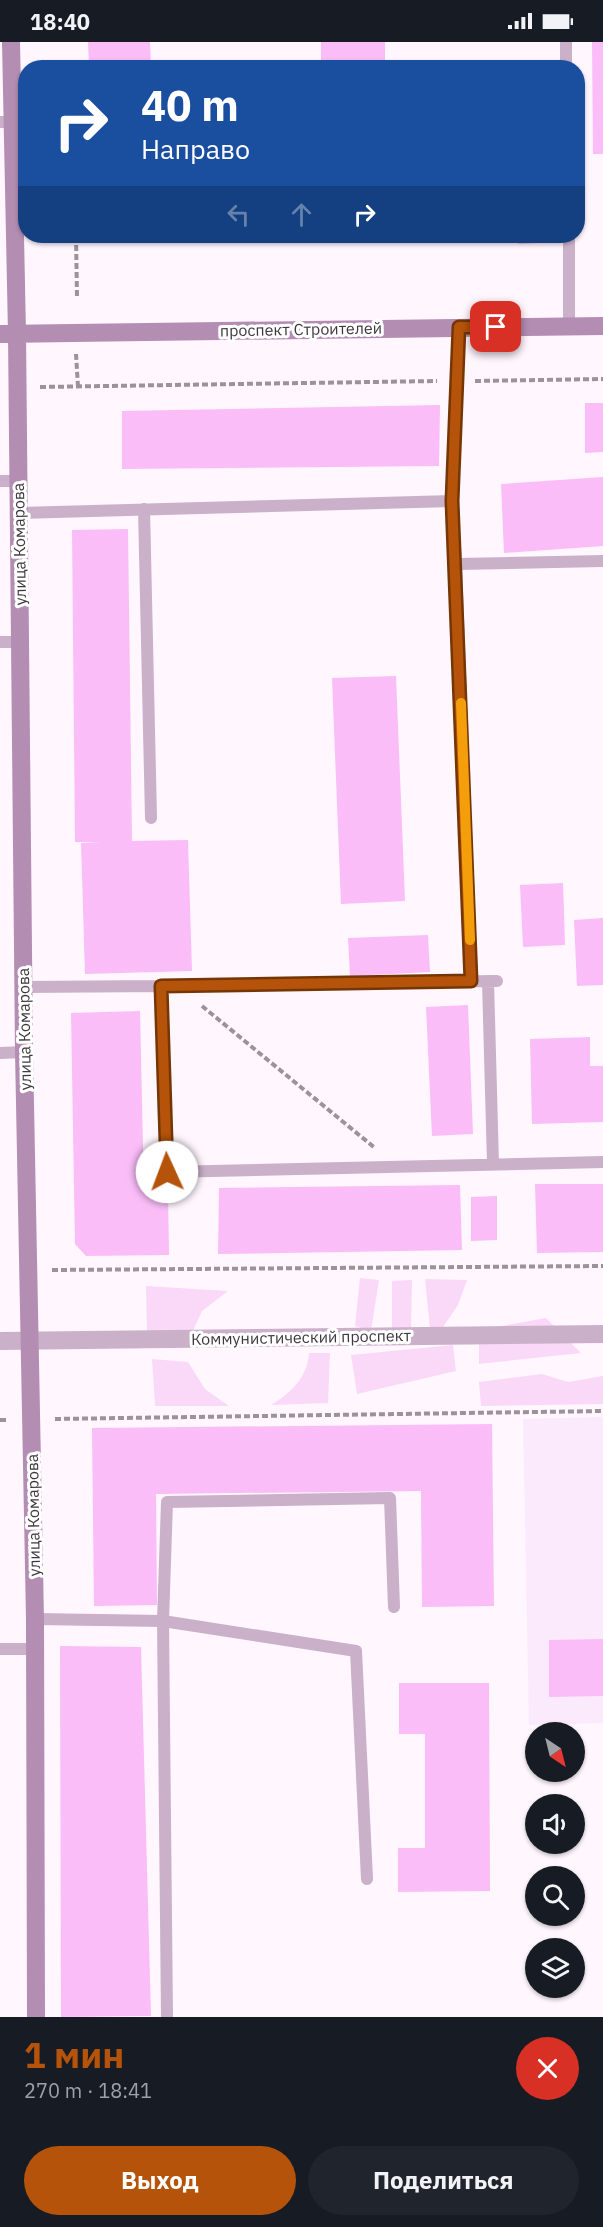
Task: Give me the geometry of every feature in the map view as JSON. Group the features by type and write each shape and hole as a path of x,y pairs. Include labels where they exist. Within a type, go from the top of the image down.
{"street":[{"name":"улица Комарова","path":"11,42 13,122 8,334 9,481 19,513 24,1052 35,1619 36,2017"},
{"name":"проспект Строителей","path":"8,334 603,326"},
{"name":"Коммунистический проспект","path":"0,1341 603,1334"}],"lane":[{"path":"566,42 566,60"},
{"path":"569,243 569,327"},
{"path":"459,327 452,501 471,981"},
{"path":"19,513 452,501"},
{"path":"144,509 151,818"},
{"path":"456,564 603,561"},
{"path":"0,642 20,642"},
{"path":"24,987 493,981 493,1164"},
{"path":"161,986 167,1172 603,1162"},
{"path":"0,1053 24,1052"},
{"path":"167,2017 164,1621 167,1502 390,1498 394,1607"},
{"path":"35,1619 164,1621 356,1651 367,1879"},
{"path":"0,1649 35,1649"}],"path":[{"path":"76,243 76,297"},
{"path":"76,353 78,387"},
{"path":"37,387 603,379"},
{"path":"179,986 398,1166"},
{"path":"29,1270 603,1266"},
{"path":"0,1420 603,1411"}],"shaded area":[{"path":"360,1278 379,1280 371,1331 355,1326"},
{"path":"425,1279 467,1280 458,1305 441,1330 430,1329"},
{"path":"412,1280 411,1330 392,1332 392,1281"},
{"path":"146,1286 228,1291 202,1311 191,1335 147,1335"},
{"path":"546,1318 581,1353 479,1364 479,1330"},
{"path":"453,1345 456,1371 357,1394 351,1355"},
{"path":"309,1353 330,1353 328,1403 271,1405 297,1384 305,1370"},
{"path":"152,1359 188,1362 205,1389 229,1406 155,1406"},
{"path":"542,1374 568,1382 603,1376 603,1404 481,1406 479,1382"},
{"path":"603,1417 603,1723 529,1722 523,1419"}],"building":[{"path":"88,42 150,42 151,60 89,60"},
{"path":"321,42 385,42 385,60 321,60"},
{"path":"592,42 603,42 603,154 593,154"},
{"path":"585,403 603,403 603,452 585,453"},
{"path":"440,405 439,466 122,469 122,411"},
{"path":"603,477 603,546 504,553 501,484"},
{"path":"128,529 132,841 188,840 192,971 85,974 81,843 100,842 75,842 72,530"},
{"path":"396,676 405,901 341,904 332,678"},
{"path":"563,883 565,945 523,947 520,885"},
{"path":"603,918 603,985 577,986 574,920"},
{"path":"428,935 430,972 350,976 348,938"},
{"path":"468,1005 473,1134 432,1136 426,1007"},
{"path":"140,1011 144,1191 168,1191 169,1255 86,1256 75,1244 71,1013"},
{"path":"590,1037 590,1066 603,1066 603,1122 532,1124 530,1039"},
{"path":"535,1184 603,1184 603,1252 537,1253"},
{"path":"460,1185 462,1250 218,1254 219,1188"},
{"path":"497,1196 497,1240 471,1241 471,1197"},
{"path":"492,1424 494,1606 422,1607 421,1491 156,1494 157,1605 94,1606 92,1428"},
{"path":"603,1639 603,1696 549,1697 549,1640"},
{"path":"60,1646 141,1647 151,2016 61,2017"},
{"path":"399,1683 489,1683 490,1891 398,1892 398,1848 425,1848 425,1734 399,1734"}],"slow traffic":[{"path":"461,703 470,940"}],"route":[{"path":"167,1172 161,986 471,981 452,501 459,327 496,327"}]}
